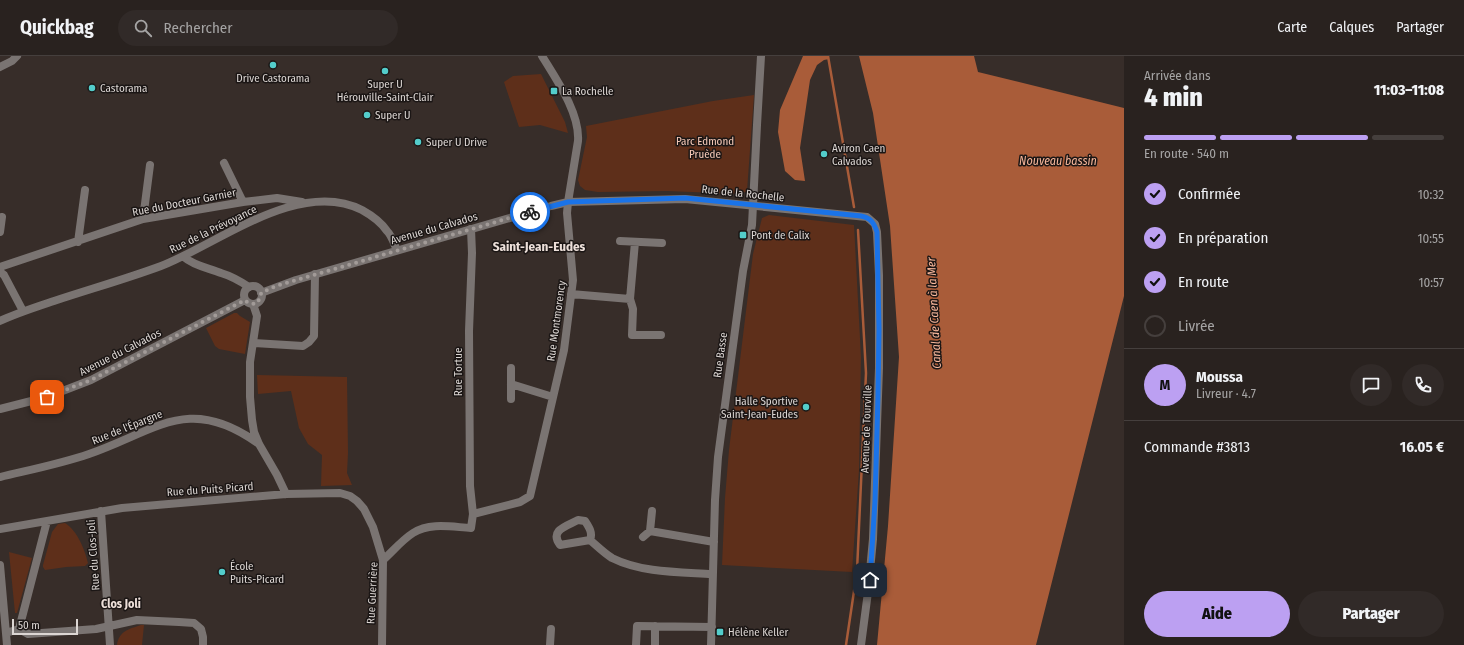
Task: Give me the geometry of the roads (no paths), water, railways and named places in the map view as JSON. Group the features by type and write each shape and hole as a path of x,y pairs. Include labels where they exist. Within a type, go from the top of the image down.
{"street":[{"path":"1,66 12,61 17,56"},
{"name":"Rue Montmorency","path":"473,514 520,502 530,496 564,350 574,280 567,213 578,135 573,115 565,97 542,56"},
{"name":"Rue Basse","path":"711,645 715,500 721,434 743,271 752,225 761,56"},
{"path":"224,163 243,202"},
{"path":"143,219 150,165"},
{"path":"78,242 85,190"},
{"name":"Rue du Docteur Garnier","path":"0,266 78,242 143,219 243,202 277,198 307,203"},
{"name":"Rue de la Rochelle","path":"568,202 685,198 867,217"},
{"name":"Rue de la Prévoyance","path":"0,321 23,311 184,257 276,210 307,203 324,201 340,203 361,210 382,224 389,232 397,250"},
{"name":"Avenue du Calvados","path":"261,293 276,286 315,274 568,202"},
{"path":"0,232 2,216"},
{"name":"Avenue de Tourville","path":"861,645 873,539 877,460 879,347 877,232 875,224 867,217"},
{"name":"Rue Tortue","path":"471,229 472,253 469,331 470,486 473,514"},
{"path":"620,241 662,243"},
{"path":"635,242 630,299 633,309 632,335 661,335"},
{"path":"184,257 189,262 239,280 249,287 257,287 261,293 261,297 259,301 253,304 248,303 245,300 245,292 249,287"},
{"path":"0,272 4,275 23,311"},
{"path":"252,343 303,346 310,342 314,336 315,274"},
{"path":"571,294 630,299"},
{"name":"Avenue du Calvados","path":"0,409 47,397 91,380 245,300"},
{"name":"Rue de l'Épargne","path":"253,304 257,316 250,362 250,397 254,432 286,494"},
{"path":"511,368 511,400"},
{"path":"511,384 553,397"},
{"name":"Rue de l'Épargne","path":"0,477 89,454 145,430 171,421 187,419 211,420 239,431 259,444"},
{"name":"Rue du Puits Picard","path":"0,529 101,511 158,504 286,494 340,493 353,498 364,509 373,527 383,560"},
{"name":"Rue du Clos-Joli","path":"101,511 110,645"},
{"path":"650,531 652,511"},
{"name":"Rue Guerrière","path":"382,645 383,560 413,533 424,528 435,526 471,528 473,514"},
{"path":"20,629 47,521"},
{"path":"643,536 650,531 714,542"},
{"path":"590,540 611,557 645,569 712,574"},
{"path":"0,565 7,645"},
{"path":"20,629 28,634 96,629 137,620 194,623 201,629 203,645"},
{"path":"636,645 637,626 712,627"},
{"path":"654,645 655,626"},
{"path":"6,634 20,629"},
{"path":"550,645 551,629"}],"water":[{"path":"803,56 828,56 829,59 824,60 817,65 810,80 800,148 805,181 795,180 785,171 778,132 780,110"},
{"path":"859,56 974,56 978,72 1124,108 1124,296 1036,645 877,645 888,526 899,357 890,226 873,113"}],"waterway":[{"path":"828,56 854,207"},
{"path":"846,645 857,571 866,373 858,230"}],"place":[{"name":"Drive Castorama","path":"273,65"},
{"name":"Super U Hérouville-Saint-Clair","path":"385,71"},
{"name":"Castorama","path":"92,88"},
{"name":"La Rochelle","path":"554,91"},
{"name":"Super U","path":"367,115"},
{"name":"Super U Drive","path":"418,142"},
{"name":"Aviron Caen Calvados","path":"824,154"},
{"name":"Pont de Calix","path":"743,235"},
{"name":"Halle Sportive Saint-Jean-Eudes","path":"806,407"},
{"name":"École Puits-Picard","path":"222,572"},
{"name":"Hélène Keller","path":"720,632"}],"district":[{"name":"Saint-Jean-Eudes","path":"539,246"},
{"name":"Clos Joli","path":"121,604"}],"park label":[{"name":"Parc Edmond Pruède","path":"705,147"}],"water label":[{"name":"Nouveau bassin","path":"1058,161"},
{"name":"Canal de Caen à la Mer","path":"934,313"}]}
